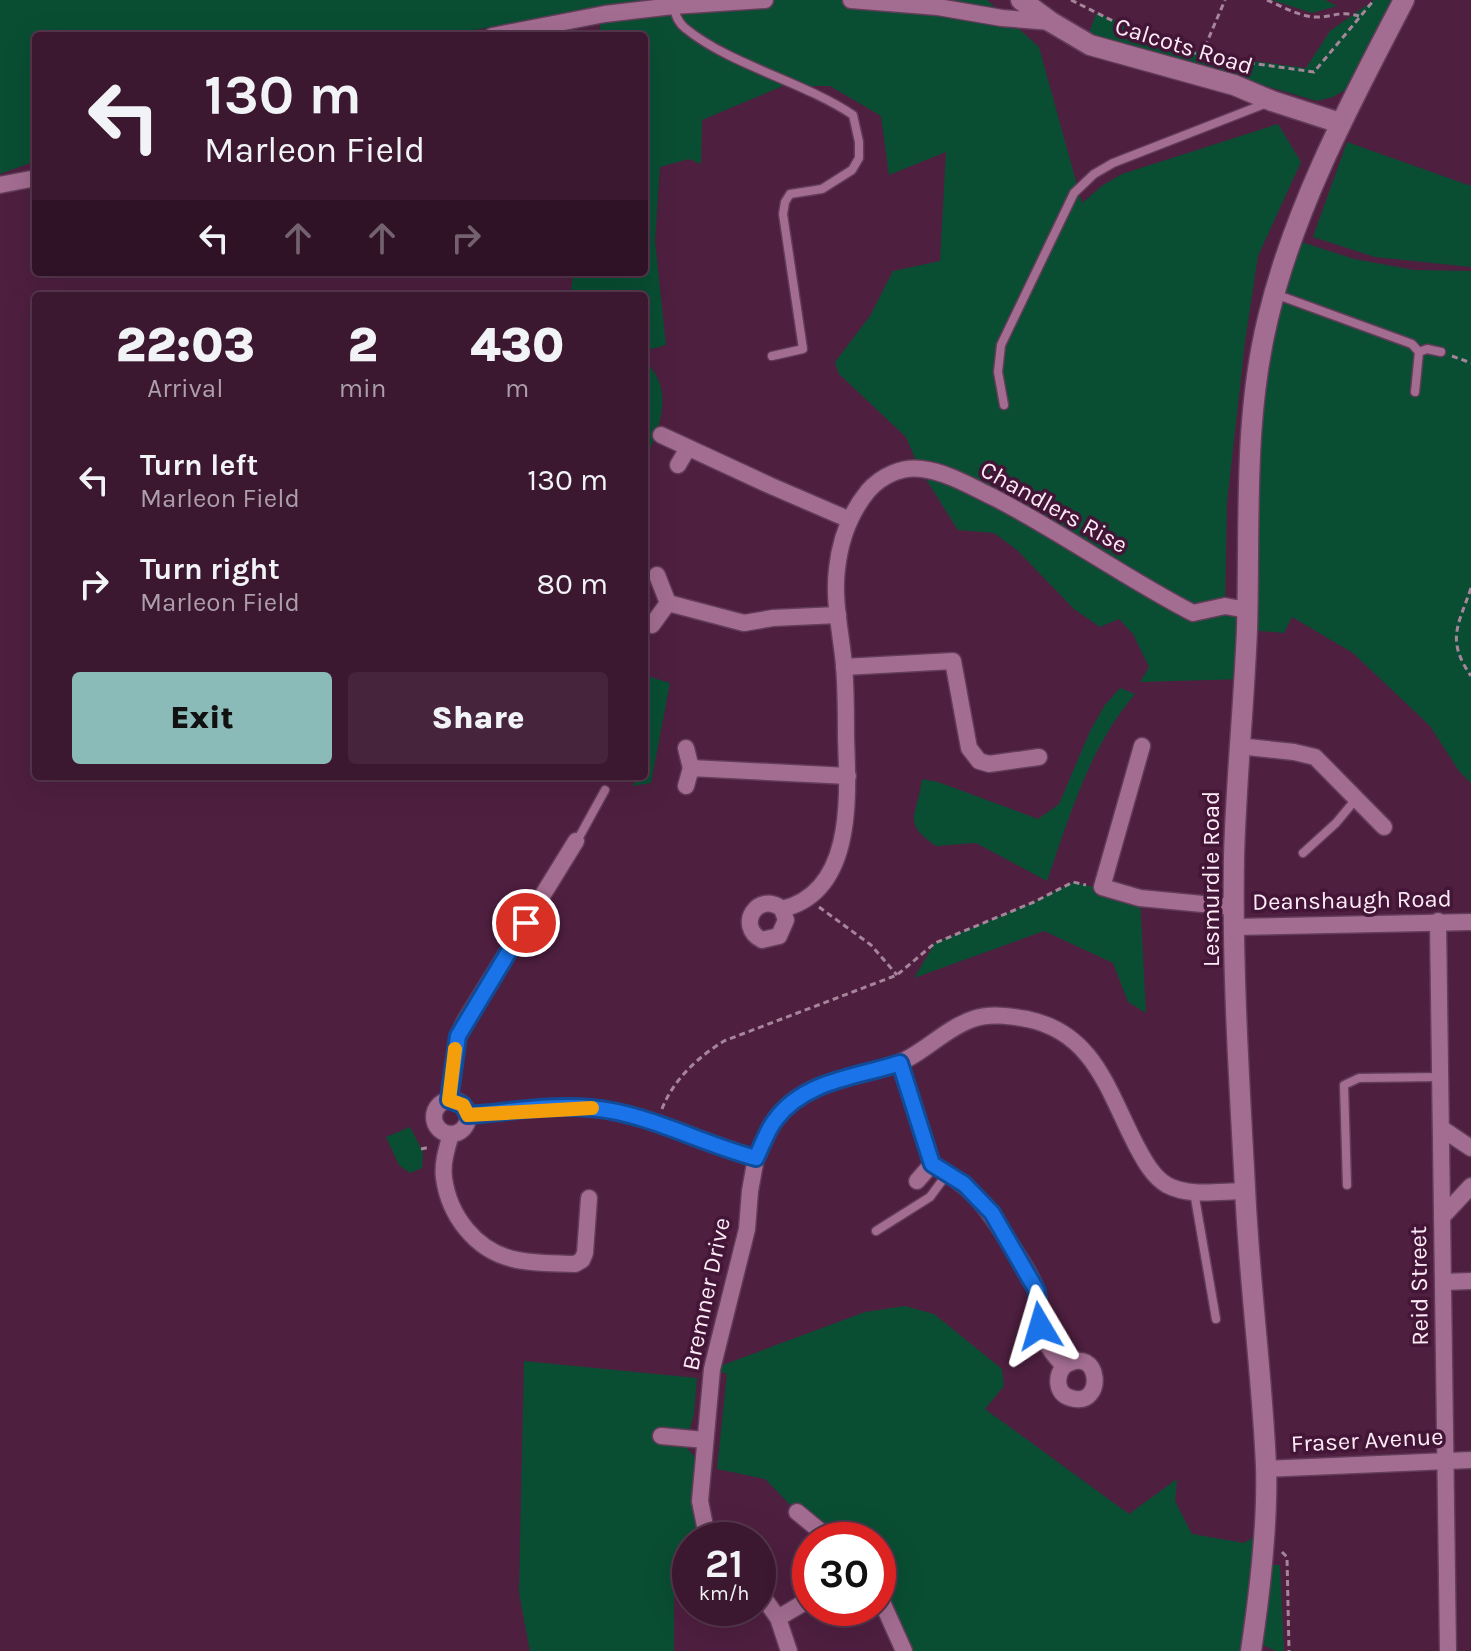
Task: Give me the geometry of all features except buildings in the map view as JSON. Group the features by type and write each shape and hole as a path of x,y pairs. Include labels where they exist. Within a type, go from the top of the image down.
{"street":[{"path":"513,32 605,14 765,0"},
{"path":"851,0 938,7 1002,18 1051,22"},
{"name":"Calcots Road","path":"1021,0 1090,45 1234,85 1340,123"},
{"name":"Lesmurdie Road","path":"1254,1650 1266,1469 1245,1191 1234,917 1238,746 1247,610 1248,460 1255,390 1274,294 1292,239 1340,123 1404,0"},
{"path":"0,185 32,179"},
{"path":"661,435 850,520"},
{"path":"678,465 688,448"},
{"name":"Chandlers Rise","path":"807,899 828,874 842,840 848,776 844,667 836,573 850,520 870,489 881,479 900,470 928,470 977,489 1033,518 1193,613 1225,606 1247,610"},
{"path":"657,575 668,603"},
{"path":"668,603 744,623 773,618 838,615"},
{"path":"652,625 668,603"},
{"path":"844,667 953,661 969,748 979,761 989,764 1039,757"},
{"path":"1102,887 1142,746"},
{"path":"1238,746 1315,757 1384,827"},
{"path":"686,748 691,768 686,786"},
{"path":"691,768 848,776"},
{"path":"449,1100 458,1036 465,1021 576,841"},
{"name":"Deanshaugh Road","path":"1102,887 1234,917 1471,922"},
{"path":"782,909 807,899"},
{"name":"Reid Street","path":"1438,921 1448,1651"},
{"name":"Bremner Drive","path":"704,1522 700,1501 712,1369 747,1229 756,1158 776,1119 796,1099 843,1078 900,1063 974,1018 1006,1015 1033,1021 1058,1030 1079,1043 1094,1062 1142,1157 1154,1173 1165,1184 1194,1192"},
{"path":"900,1063 932,1164 978,1197 992,1213 1037,1291 1040,1326 1045,1340 1051,1353 1064,1366"},
{"path":"444,1140 466,1126 468,1115 463,1105 449,1100 438,1105 434,1121 444,1140 444,1176 451,1205 471,1235 513,1260 575,1264 582,1260 589,1198"},
{"path":"468,1115 590,1107 657,1124 722,1149 756,1158"},
{"path":"1441,1128 1471,1148"},
{"path":"917,1181 932,1164"},
{"path":"1442,1217 1471,1186"},
{"path":"1194,1192 1245,1191"},
{"path":"1444,1282 1471,1281"},
{"path":"661,1436 705,1440"},
{"name":"Fraser Avenue","path":"1266,1469 1471,1460"},
{"path":"797,1512 809,1522"},
{"path":"778,1618 792,1610"},
{"path":"776,1615 789,1651"},
{"path":"893,1626 904,1651"}],"lane":[{"path":"673,6 683,27 725,53 825,97 853,115 859,158 852,170 822,189 790,194 785,202 783,214 803,349 772,356"},
{"path":"1004,405 998,372 1001,345 1074,193 1094,174 1113,163 1272,101"},
{"path":"1274,294 1412,344 1419,352 1415,392"},
{"path":"1419,352 1427,349 1441,352"},
{"path":"576,841 605,790"},
{"path":"1303,853 1342,817 1357,798"},
{"path":"1347,1185 1344,1085 1359,1078 1442,1077"},
{"path":"876,1231 930,1197 948,1173"},
{"path":"1194,1192 1216,1319"}],"path":[{"path":"1071,0 1111,20 1201,56 1314,72 1374,0"},
{"path":"1201,56 1225,0"},
{"path":"1267,0 1316,17 1342,12 1361,16"},
{"path":"1441,352 1471,363"},
{"path":"1471,588 1457,630 1456,650 1471,676"},
{"path":"657,1124 666,1100 679,1080 705,1053 724,1041 897,975 935,943 1034,902 1073,882 1102,887"},
{"path":"807,899 871,945 897,975"},
{"path":"421,1149 444,1140"},
{"path":"1264,1531 1287,1557 1289,1651"}],"green space":[{"path":"0,0 684,0 627,4 462,32 32,32 32,162 0,174"},
{"path":"765,0 987,0 1039,47 1082,203 1122,174 1278,124 1301,162 1258,256 1227,503 1225,605 1246,610 1248,460 1289,238 1354,259 1414,270 1471,271 1471,783 1459,771 1430,726 1353,653 1292,617 1284,633 1247,630 1243,679 1140,682 1149,667 1133,634 1119,619 1100,627 1074,609 1017,550 994,533 958,530 919,468 906,437 839,374 835,362 870,316 893,271 940,261 946,152 889,175 881,116 830,86 783,86 702,120 701,164 689,159 660,167 655,241 666,345 648,350 648,292 571,292 573,276 648,276 648,32 599,32 601,19"},
{"path":"1272,0 1325,0 1337,6 1312,13"},
{"path":"1374,0 1395,0 1347,89 1317,101 1089,34 1096,13 1205,55 1306,68 1330,31"},
{"path":"1347,142 1471,186 1471,267 1375,257 1313,237"},
{"path":"648,363 662,394 659,425 648,454"},
{"path":"648,676 670,683 651,783 633,786 635,780 648,780"},
{"path":"1120,688 1135,694 1093,759 1047,881 976,843 936,846 918,830 914,817 922,779 1038,819 1059,804 1091,729 1105,705"},
{"path":"1073,882 1140,898 1146,1013 1128,1002 1113,963 1044,931 914,978 935,943 1034,902"},
{"path":"410,1127 423,1152 422,1168 410,1173 399,1165 386,1137"},
{"path":"905,1306 934,1314 1002,1369 1004,1386 985,1409 1129,1514 1177,1479 1175,1501 1192,1534 1244,1543 1264,1531 1251,1651 904,1651 893,1626 896,1626 896,1522 809,1522 765,1479 717,1469 727,1374 712,1369 865,1312"},
{"path":"524,1361 697,1378 694,1414 685,1446 696,1463 702,1522 672,1522 674,1651 530,1651 519,1593"},
{"path":"1273,1565 1280,1565 1284,1651 1263,1645 1261,1638"}],"slow traffic":[{"path":"455,1049 449,1100 463,1105 468,1115 592,1108"}],"route":[{"path":"526,923 458,1036 449,1100 463,1105 468,1115 590,1107 657,1124 722,1149 756,1158 776,1119 796,1099 843,1078 900,1063 932,1164 964,1184 992,1213 1037,1291 1040,1326"}]}
